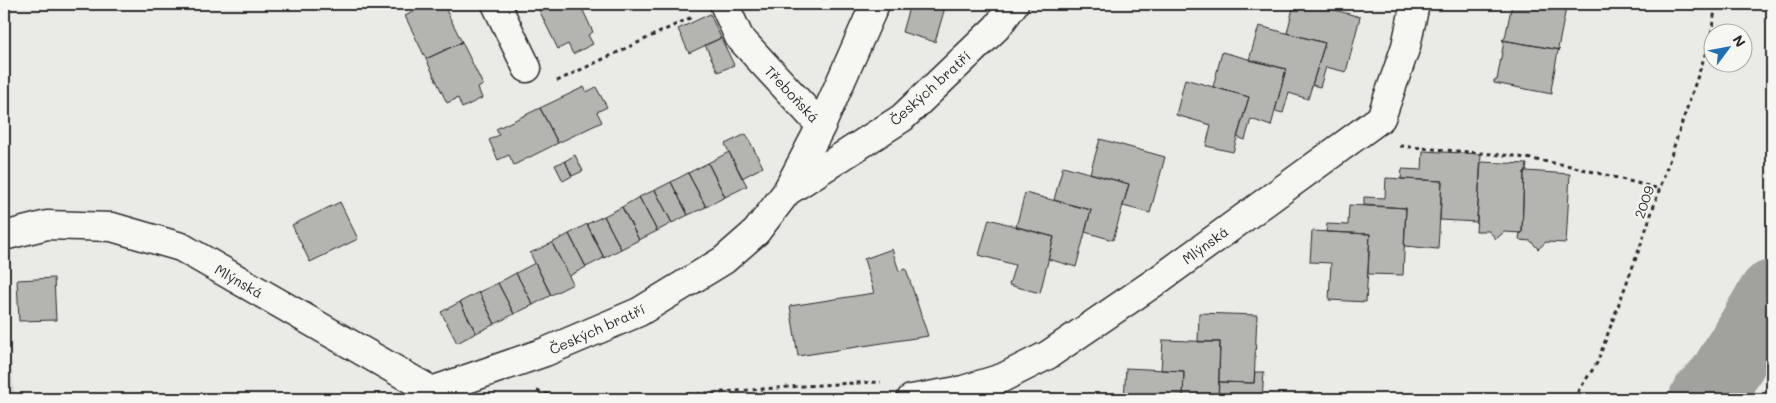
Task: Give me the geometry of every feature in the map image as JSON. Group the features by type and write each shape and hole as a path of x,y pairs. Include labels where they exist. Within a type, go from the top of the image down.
{"street":[{"path":"496,4 527,68"},
{"name":"Třeboňská","path":"713,8 820,126 875,4"},
{"name":"Českých bratří","path":"786,193 902,118 996,27 1014,4"},
{"name":"Mlýnská","path":"911,399 962,390 1002,378 1048,355 1160,278 1381,118 1406,46 1415,4"},
{"name":"Českých bratří","path":"432,391 545,352 639,312 724,260 756,232 786,193 820,126"},
{"name":"Mlýnská","path":"4,236 47,225 112,227 181,247 432,391 457,399"}],"path":[{"path":"4,12 7,4"},
{"name":"2009","path":"1573,399 1597,363 1640,247 1710,40 1716,4"},
{"path":"527,68 551,84 713,8"},
{"path":"1398,146 1514,156 1571,166 1660,189"},
{"path":"585,399 627,399 835,384 890,382"}],"shaded area":[{"path":"4,296 15,399 4,399"}],"building":[{"path":"412,4 443,4 462,42 426,59 405,16 415,11"},
{"path":"540,4 580,4 593,32 588,35 593,44 573,54 568,44 558,49 537,6"},
{"path":"910,4 946,4 935,42 902,32"},
{"path":"1294,4 1313,4 1360,17 1346,72 1326,67 1320,87 1312,85 1325,43 1287,33"},
{"path":"1512,4 1543,4 1566,8 1558,49 1560,50 1502,40 1505,38"},
{"path":"1543,4 1567,4 1566,8"},
{"path":"710,14 721,38 689,53 678,29"},
{"path":"1259,26 1325,43 1308,99 1289,93 1283,113 1275,111 1286,69 1249,60"},
{"path":"721,38 734,65 718,72 705,45"},
{"path":"1502,40 1560,50 1558,51 1551,90 1552,94 1494,83 1494,80 1497,80 1504,41"},
{"path":"462,42 483,85 478,88 482,98 462,108 458,98 447,103 426,59"},
{"path":"1222,52 1286,69 1271,126 1251,119 1245,140 1237,137 1249,97 1213,87"},
{"path":"1185,79 1249,97 1233,152 1206,146 1211,125 1176,115"},
{"path":"584,87 587,92 596,87 607,107 597,112 602,122 558,143 540,108"},
{"path":"540,108 558,143 514,165 509,155 498,160 489,140 499,135 496,129"},
{"path":"746,134 763,167 742,178 725,144"},
{"path":"1100,139 1165,157 1150,213 1123,206 1129,184 1090,173"},
{"path":"1423,151 1481,154 1477,222 1440,220 1442,181 1401,179 1402,169 1422,170"},
{"path":"729,152 747,186 725,197 708,163"},
{"path":"575,155 583,171 572,176 565,161"},
{"path":"565,161 572,176 563,181 555,165"},
{"path":"1481,162 1527,164 1526,171 1524,172 1522,233 1504,232 1496,239 1489,231 1476,231"},
{"path":"708,163 725,197 706,207 688,173"},
{"path":"1063,166 1129,184 1113,240 1085,232 1091,210 1054,200"},
{"path":"1524,172 1570,174 1566,243 1546,242 1538,249 1531,241 1519,240 1520,233 1522,233"},
{"path":"688,173 706,207 688,215 671,182"},
{"path":"1386,178 1442,181 1438,249 1404,246 1406,208 1364,205 1364,197 1385,198"},
{"path":"671,182 688,215 672,223 655,190"},
{"path":"655,190 672,223 657,231 639,197"},
{"path":"1025,193 1091,210 1076,267 1048,259 1054,237 1016,227"},
{"path":"639,197 657,231 639,240 622,207"},
{"path":"340,202 358,239 310,262 292,225"},
{"path":"1349,205 1406,208 1403,275 1368,274 1370,234 1326,232 1327,224 1348,225"},
{"path":"622,207 639,240 621,249 604,216"},
{"path":"604,216 621,249 604,258 587,224"},
{"path":"989,219 1054,237 1040,293 1009,285 1015,265 979,255"},
{"path":"587,224 604,258 586,267 569,234"},
{"path":"1312,231 1370,234 1366,302 1329,300 1331,263 1310,262"},
{"path":"569,234 586,267 569,276 552,243"},
{"path":"552,243 573,284 551,295 530,253"},
{"path":"892,249 899,271 906,269 928,336 798,356 790,306 874,293 864,259"},
{"path":"535,263 551,295 533,305 516,273"},
{"path":"516,273 533,305 514,314 498,283"},
{"path":"54,278 56,320 19,321 17,280"},
{"path":"498,283 514,314 495,324 479,292"},
{"path":"479,292 495,324 476,333 460,302"},
{"path":"460,302 476,333 457,343 441,312"},
{"path":"1199,313 1257,315 1254,383 1219,382 1220,342 1198,342"},
{"path":"1163,340 1220,342 1218,399 1183,399 1184,371 1161,370"},
{"path":"1126,368 1184,371 1183,399 1124,399"},
{"path":"1255,372 1264,372 1262,399 1218,399 1219,382 1254,383"}],"waterway":[{"path":"1703,399 1722,378 1772,294"}]}
